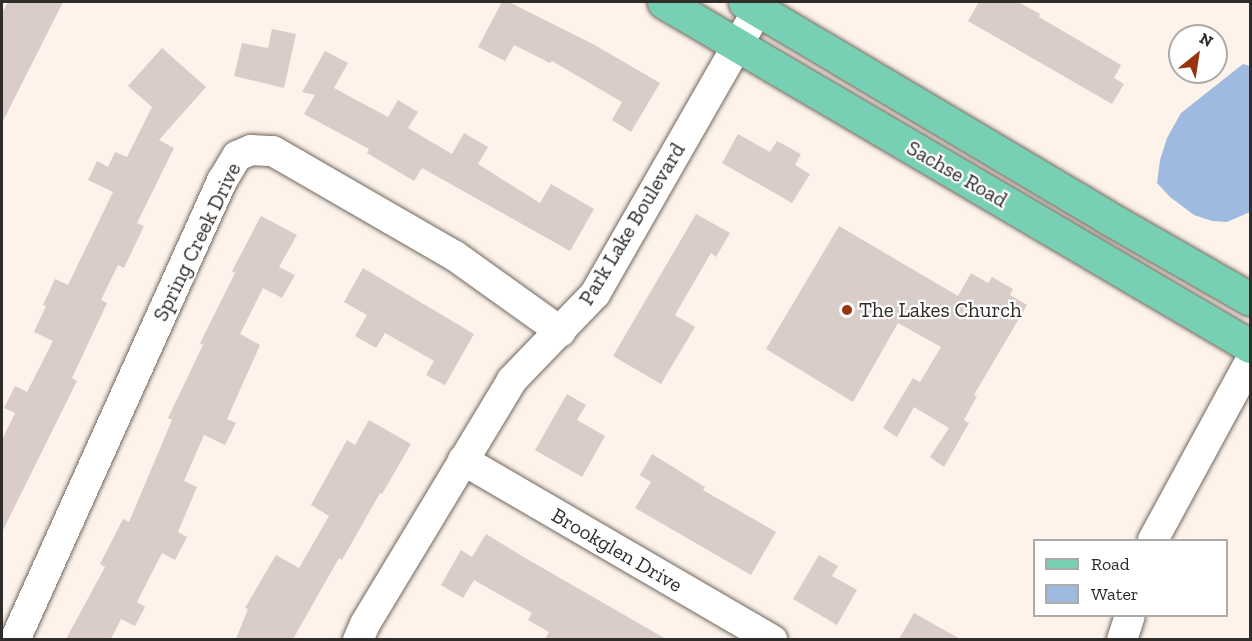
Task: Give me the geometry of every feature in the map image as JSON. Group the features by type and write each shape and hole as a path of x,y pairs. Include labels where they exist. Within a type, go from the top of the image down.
{"main road":[{"name":"Sachse Road","path":"664,2 1251,346"},
{"name":"Sachse Road","path":"751,5 1105,216 1251,299"}],"street":[{"name":"Park Lake Boulevard","path":"358,639 512,380 561,332 595,294 737,45 751,5"},
{"name":"Spring Creek Drive","path":"15,639 222,181 237,156 251,150 273,151 455,256 561,332"},
{"path":"1154,539 1251,362"},
{"name":"Brookglen Drive","path":"463,460 772,639"},
{"path":"1122,639 1129,617"}],"water":[{"path":"1243,64 1250,66 1250,212 1227,222 1212,221 1194,215 1170,197 1157,183 1160,160 1167,138 1181,113 1218,84 1228,84 1228,76"}],"building":[{"path":"8,2 63,2 2,123 2,13"},
{"path":"502,2 509,2 593,44 660,83 631,132 612,120 622,102 552,61 550,63 514,45 505,61 478,47"},
{"path":"979,2 1018,2 1040,14 1039,17 1121,65 1114,78 1124,84 1112,104 968,21"},
{"path":"272,29 296,34 284,88 234,76 242,43 268,48"},
{"path":"162,48 206,87 159,140 174,148 137,223 144,226 124,268 118,265 101,300 107,303 72,378 77,381 2,532 2,440 15,413 4,408 15,386 27,392 53,341 34,332 46,306 43,305 55,279 68,285 113,192 88,180 97,161 108,167 115,152 127,157 152,107 128,86"},
{"path":"325,51 348,63 334,88 388,117 398,100 418,112 408,128 452,154 464,133 488,147 478,164 540,203 551,184 594,209 570,251 422,168 414,181 367,153 369,149 304,114 315,95 302,92"},
{"path":"738,134 770,152 777,141 801,154 795,165 810,174 792,203 722,163"},
{"path":"696,214 730,233 716,257 711,253 675,315 695,327 661,384 613,356"},
{"path":"261,216 297,235 279,267 295,275 282,298 263,288 240,334 260,345 227,419 236,423 225,445 204,435 184,481 197,487 178,532 187,537 175,560 162,553 137,602 145,607 135,626 121,619 111,639 66,639 105,567 100,564 123,519 129,522 172,420 168,418 203,345 200,343 235,273 232,271"},
{"name":"The Lakes Church","path":"839,226 958,296 971,273 988,283 992,277 1013,289 1010,295 1027,305 974,395 977,396 964,420 969,423 944,467 930,457 949,428 914,407 897,437 883,428 913,378 920,382 941,347 898,323 853,402 766,349"},
{"path":"363,268 474,334 445,385 426,375 434,361 385,333 376,348 355,336 367,315 344,302"},
{"path":"567,394 586,405 577,420 605,436 582,477 535,450"},
{"path":"369,420 411,444 342,560 339,558 293,639 236,639 248,609 245,608 276,555 299,568 329,516 311,505 347,440 355,445"},
{"path":"652,454 705,487 703,490 776,532 751,575 635,508 651,482 640,475"},
{"path":"486,534 666,639 545,639 549,632 528,620 532,613 474,580 463,598 441,585 461,550 472,557"},
{"path":"819,555 838,566 832,576 857,590 837,625 793,599"},
{"path":"914,613 960,639 899,639"}],"place":[{"name":"The Lakes Church","path":"847,310"}]}
